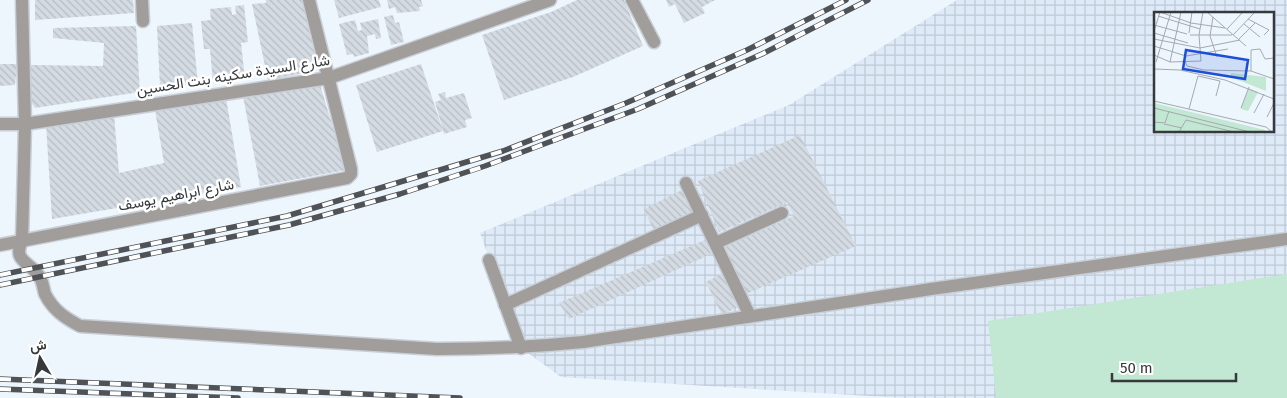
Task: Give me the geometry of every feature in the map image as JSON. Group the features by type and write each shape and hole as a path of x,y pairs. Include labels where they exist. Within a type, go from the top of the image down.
{"street":[{"path":"22,0 25,124 22,241 19,247 19,254 22,260 34,269 41,278 45,293 53,307 65,318 80,326 436,349 520,348 583,342 1144,258 1287,239"},
{"path":"142,0 144,21"},
{"path":"309,0 329,78"},
{"name":"شارع السيدة سكينه بنت الحسين","path":"0,124 25,124 329,78 550,0"},
{"path":"632,0 654,42"},
{"name":"شارع ابراهيم يوسف","path":"0,245 345,179 351,174 351,169 329,78"},
{"path":"686,183 750,316"},
{"path":"716,243 782,213"},
{"path":"505,305 702,216"},
{"path":"489,260 520,348"}],"shaded area":[{"path":"957,0 1287,0 1287,398 902,398 561,377 521,348 480,233 789,105"}],"green space":[{"path":"1287,274 1287,398 996,398 988,321"}],"building":[{"path":"35,0 133,0 134,13 35,20"},
{"path":"266,0 302,0 318,63 315,71 268,80 252,4 266,3"},
{"path":"334,0 379,0 381,7 339,18"},
{"path":"387,0 421,0 423,6 419,7 420,11 397,13 395,7 389,9"},
{"path":"577,0 624,0 643,46 573,77 504,100 482,35 551,12"},
{"path":"666,0 715,0 702,7 705,13 684,23 675,4 669,7"},
{"path":"244,5 248,42 241,43 245,79 213,83 210,49 204,49 201,21 211,20 210,9 231,7 232,15 236,14 235,6"},
{"path":"393,15 395,23 399,22 404,42 391,45 384,17"},
{"path":"378,19 381,38 376,39 375,34 367,36 369,53 354,57 353,54 347,55 339,24 355,20 358,31 362,30 360,23"},
{"path":"192,23 198,84 160,87 157,26"},
{"path":"136,26 140,92 35,108 30,101 31,65 103,66 104,43 53,38 53,28"},
{"path":"0,64 17,64 15,85 0,86"},
{"path":"421,64 443,131 377,152 356,85"},
{"path":"320,85 346,170 260,186 243,96"},
{"path":"445,92 446,98 464,93 472,118 465,120 467,127 444,134 435,102 441,100 438,94"},
{"path":"226,98 241,187 52,219 46,124 114,115 119,173 164,163 155,110"},
{"path":"800,135 856,246 746,294 725,247 794,216 787,202 719,232 698,181"},
{"path":"682,190 694,214 655,233 644,209"},
{"path":"705,240 711,254 569,319 559,303"},
{"path":"724,273 740,306 722,315 706,282"}],"railway":[{"path":"0,275 287,216 503,151 626,103 747,50 846,0"},
{"path":"0,285 289,225 400,194 485,166 638,109 762,54 868,0"},
{"path":"0,379 460,398"},
{"path":"0,389 238,398"}]}
